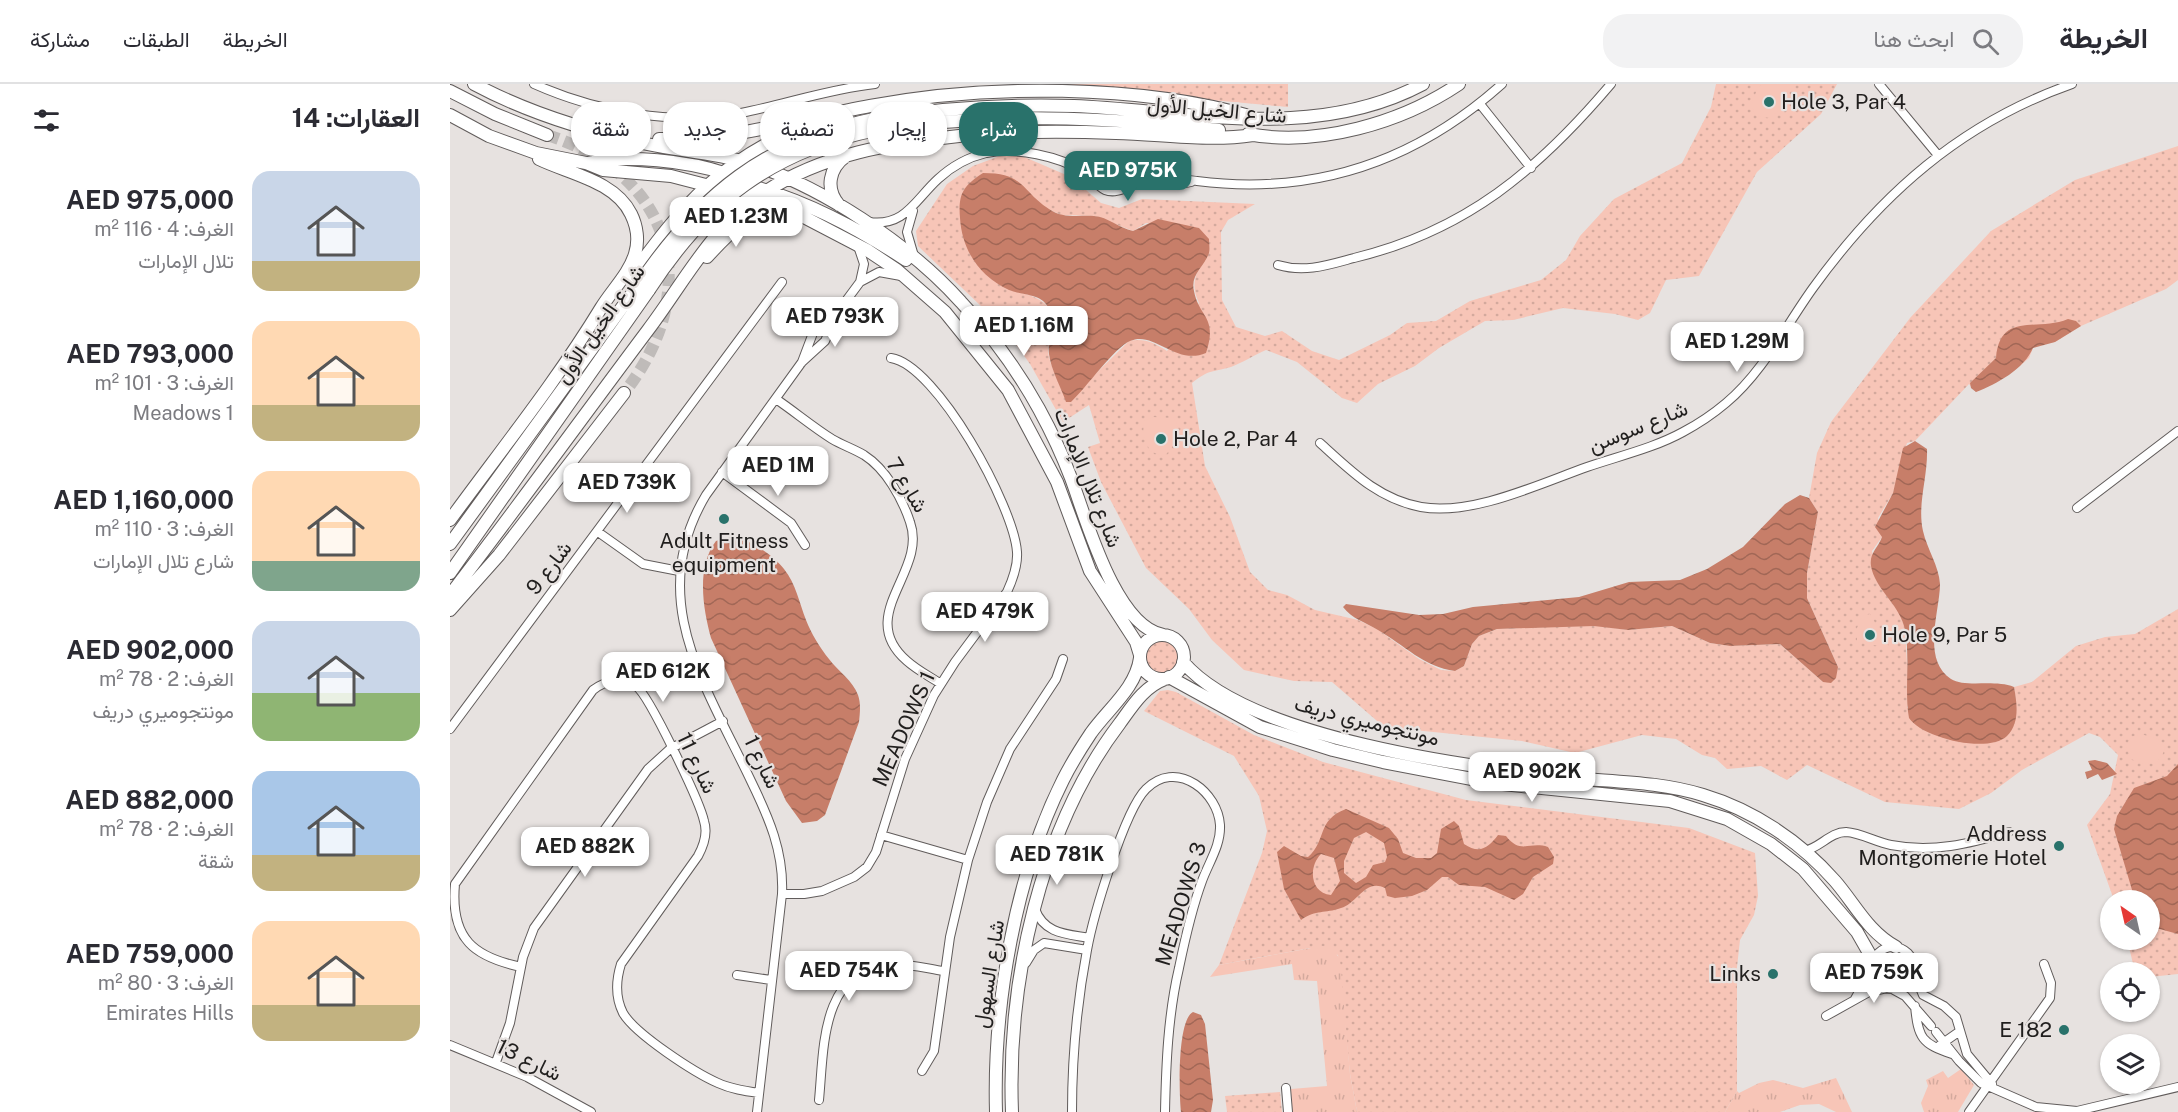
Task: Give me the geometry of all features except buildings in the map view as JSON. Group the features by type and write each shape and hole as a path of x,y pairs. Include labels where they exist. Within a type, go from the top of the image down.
{"main road":[{"name":"شارع تلال الإمارات","path":"474,84 528,110 571,123"},
{"name":"شارع الخيل الأول","path":"947,110 1075,106 1228,118 1306,118 1343,113 1378,104 1423,84"},
{"name":"شارع الخيل الأول","path":"947,120 1045,117 1117,120 1254,135 1306,136 1345,131 1421,106 1460,84"},
{"path":"855,109 908,99 1041,87 1215,107 1253,117"},
{"path":"450,91 495,114 547,135"},
{"path":"450,115 489,136 608,189 631,214 637,242 634,256 592,325 450,520"},
{"name":"شارع الخيل الأول","path":"450,573 688,219 721,188 750,167 798,141 867,126"},
{"path":"651,137 714,137 760,128"},
{"path":"855,154 919,141 986,134 1072,132 1227,137 1254,135"},
{"name":"شارع تلال الإمارات","path":"651,142 740,159 787,179 868,222 916,258 974,316 1023,382 1052,434 1071,477 1091,538 1118,592 1142,626 1163,635"},
{"path":"520,148 586,163 603,170 651,173 707,185 722,181 748,190 787,179 814,166 846,156"},
{"path":"592,325 610,305 669,225 718,171 760,148"},
{"path":"840,206 832,195 830,181 836,165 848,156"},
{"path":"740,159 748,190"},
{"name":"شارع تلال الإمارات","path":"586,163 604,160 651,161 718,171 748,190 768,197 782,209 800,215 857,244 908,279 945,312 992,368 1023,413 1057,482 1090,571 1136,642 1140,656"},
{"path":"768,197 787,179"},
{"path":"450,595 748,190"},
{"path":"768,197 781,196 848,225 911,263 927,269"},
{"path":"688,273 741,223 760,213 782,209"},
{"name":"شارع الخيل الأول","path":"450,544 644,287"},
{"path":"450,610 500,555 624,393"},
{"path":"1163,635 1179,644 1183,662 1178,671 1167,678 1148,674 1140,656 1148,640 1163,635"},
{"name":"شارع السهول","path":"996,1112 998,1044 1005,980 1020,906 1035,851 1063,780 1090,735 1133,680 1140,656"},
{"name":"مونتجوميري دريف","path":"1183,662 1195,675 1225,694 1285,721 1385,749 1496,770 1681,789 1733,806 1762,821 1804,851 1820,865 1874,931 1896,947"},
{"name":"شارع السهول","path":"1012,1112 1012,1057 1022,969 1035,909 1059,831 1087,770 1102,746 1142,694 1167,678"},
{"name":"مونتجوميري دريف","path":"1167,678 1260,727 1333,750 1493,783 1670,801 1727,819 1771,844 1808,874 1862,938 1873,964"}],"street":[{"path":"534,84 629,113 684,119 740,113 833,91 876,84"},
{"path":"986,92 997,84"},
{"path":"1071,165 1107,157 1152,173 1194,181 1260,184 1337,175 1379,162 1420,145 1457,122 1502,84"},
{"path":"1278,264 1305,270 1382,252 1414,240 1476,209 1532,168 1611,84"},
{"path":"1879,84 1937,154"},
{"name":"شارع سوسن","path":"1320,443 1376,491 1398,502 1422,507 1447,508 1497,498 1682,432 1727,403 1746,384 1852,238 1879,208 1937,154 2013,108 2072,84"},
{"path":"1480,104 1532,168"},
{"path":"868,222 894,221 916,205 939,178 962,163 987,153 1025,153 1071,165 1111,187 1123,181 1181,184 1194,181"},
{"path":"1121,191 1128,163"},
{"path":"1089,175 1105,190 1121,191 1139,183"},
{"path":"916,205 907,232 911,251 916,258"},
{"path":"802,362 825,341 837,313 860,282 864,264 857,244"},
{"path":"860,282 879,272 908,279"},
{"name":"شارع 9","path":"450,729 782,282"},
{"path":"802,362 813,333 837,313"},
{"name":"MEADOWS 1","path":"782,894 816,892 854,877 872,860 905,759 941,684 1007,592 1016,567 1016,547 1002,503 962,428 913,369 901,360 891,358"},
{"name":"شارع 1","path":"756,1112 782,894 781,861 773,829 686,639 679,600 679,571 684,544 693,518 722,472 802,362"},
{"name":"شارع 7","path":"776,399 835,441 872,460 890,483 908,515 914,540 909,565 888,610 889,632 906,661 941,684"},
{"path":"2077,508 2178,431"},
{"path":"722,472 791,523 805,545"},
{"path":"598,532 643,564 679,571"},
{"path":"922,1071 934,1051 943,971 968,860 1001,766 1019,732 1056,679 1063,658"},
{"path":"521,968 489,960 474,953 462,941 452,927 450,909 452,892 466,865 593,690 607,682 622,681 622,667"},
{"name":"شارع 11","path":"622,681 643,693 702,814 705,828 704,843 698,856 621,964 617,981 616,1008 640,1032 704,1076 730,1088 759,1093"},
{"path":"496,1062 510,1023 529,938 539,920 648,769 670,749 723,722"},
{"name":"MEADOWS 3","path":"1072,1112 1076,1026 1089,938 1117,851 1144,790 1166,777 1186,779 1195,784 1211,800 1217,812 1220,837 1202,881 1178,969 1167,1045 1165,1112"},
{"path":"1804,851 1839,833 1847,832 1888,844 1940,848 1975,842 2008,832"},
{"path":"881,835 968,860"},
{"path":"1820,865 1819,855 1825,841"},
{"path":"1035,909 1040,921 1052,931 1089,938"},
{"path":"1050,942 1052,931"},
{"path":"1022,969 1034,950 1050,942 1087,950"},
{"path":"1853,1001 1882,950 1896,947 1903,949 1912,957 1915,981 1923,995 1951,1011 1971,1060 1988,1084"},
{"path":"819,1100 828,1017 845,986 864,971 887,964 943,971"},
{"path":"1873,964 1876,981 1905,996 1953,1054 1998,1091 2036,1107 2077,1111 2178,1087"},
{"path":"1969,1112 2050,998 2051,983 2044,964"},
{"path":"1826,1016 1869,992 1907,985 1914,973"},
{"path":"737,975 771,980"},
{"path":"1915,1006 1920,1035 1935,1048 1953,1054"},
{"path":"1935,1048 1960,1031"},
{"name":"شارع 13","path":"450,1045 496,1062 591,1112"},
{"path":"1286,1088 1288,1112"}],"green space":[{"path":"1051,84 1288,84 1288,107 1055,86"},
{"path":"1716,84 1837,84 1821,114 1757,172 1699,276 1666,280 1650,313 1638,320 1615,314 1563,308 1513,320 1485,321 1439,348 1415,366 1378,384 1357,403 1342,398 1297,362 1266,350 1231,367 1207,373 1192,383 1205,466 1230,517 1250,572 1268,590 1287,595 1315,610 1358,620 1377,629 1419,659 1441,670 1455,671 1464,666 1472,644 1479,636 1497,629 1594,625 1628,630 1672,626 1710,643 1730,646 1780,644 1823,682 1838,667 1807,598 1807,573 1818,512 1809,498 1817,453 1831,422 1910,318 1991,231 2075,180 2178,146 2178,280 2166,289 2081,326 2055,342 2038,345 2033,348 2029,358 2015,370 1976,392 1969,384 1915,441 1907,443 1893,493 1878,518 1882,537 1872,551 1879,585 1899,611 1905,628 1909,699 1907,708 2016,700 2014,687 2032,682 2076,646 2105,637 2135,634 2178,609 2178,974 2160,976 2160,962 2133,962 2130,950 2160,950 2160,890 2110,890 2087,825 2110,794 2118,755 2100,737 2089,733 2022,770 1991,793 1959,809 1885,802 1807,765 1787,780 1761,766 1727,769 1715,758 1702,755 1676,739 1642,735 1575,753 1522,741 1384,727 1332,682 1294,681 1244,670 1212,640 1189,609 1146,568 1101,482 1088,447 1100,443 1089,405 1063,422 1030,364 1004,328 918,246 916,231 947,184 973,166 1000,156 1022,156 1071,177 1101,203 1119,208 1142,199 1255,204 1228,220 1221,232 1222,300 1236,327 1265,336 1282,331 1312,351 1339,360 1390,335 1407,323 1436,321 1470,301 1541,280 1566,260 1580,236 1614,199 1682,163 1711,107","holes":["1048,209 1061,215 1095,216 1133,231 1146,223 1199,228 1209,252 1196,277 1195,289 1199,303 1167,351 1149,342 1129,341 1067,402 1049,357 1048,349 1053,325 1050,310 1040,300 1010,290"]},
{"name":"Hole 3, Par 4","path":"1763,84 1787,84 1784,104 1770,118 1756,116 1751,105 1758,87"},
{"name":"Hole 2, Par 4","path":"1153,417 1174,418 1180,432 1176,442 1164,457 1150,451 1143,435 1144,421"},
{"name":"Hole 9, Par 5","path":"1870,614 1890,648 1857,642 1857,628 1862,616"},
{"path":"1162,640 1174,645 1179,657 1174,669 1162,674 1150,669 1145,657 1150,645"},
{"path":"1160,691 1176,692 1254,735 1323,762 1466,800 1689,828 1755,853 1758,896 1754,915 1740,940 1737,967 1737,1091 1725,1112 1357,1112 1350,1074 1338,955 1310,948 1219,965 1262,853 1267,831 1259,796 1234,756 1144,711"},
{"path":"2141,734 2158,739 2165,748 2156,763 2143,764 2131,759 2126,746 2131,737"},
{"path":"1322,946 1332,948 1340,959 1350,1074 1357,1112 1292,1112 1291,1089 1327,1086 1317,981 1294,980 1292,964 1210,977 1219,965"},
{"path":"1961,1069 1974,1085 1958,1112 1924,1112 1921,1103 1928,1086 1926,1080 1943,1071 1948,1078"},
{"path":"1836,1078 1852,1112 1836,1112 1819,1104 1800,1105 1780,1112 1725,1112 1737,1091 1739,1093 1759,1083 1773,1080 1803,1088"},
{"path":"1280,1092 1282,1112 1227,1112 1225,1096"}],"water":[{"path":"983,173 1007,176 1015,180 1049,209 1060,214 1099,217 1133,231 1158,219 1199,228 1209,239 1209,253 1193,285 1196,300 1209,324 1210,332 1206,353 1195,356 1185,355 1148,340 1130,341 1117,351 1071,402 1066,402 1050,360 1052,321 1046,304 1042,300 1009,290 998,284 981,270 964,241 960,218 961,197 966,187"},
{"path":"2068,319 2076,321 2081,326 2055,342 2033,348 2017,369 2001,380 1976,392 1971,388 1970,383 1996,358 1999,343 2012,328"},
{"path":"1915,441 1927,449 1921,521 1940,584 1934,634 1937,660 1942,670 1957,682 2014,687 2017,706 2016,719 2007,736 1998,741 1986,744 1956,741 1927,732 1909,718 1907,647 1904,626 1897,610 1877,582 1871,561 1882,537 1875,527 1893,493 1903,448"},
{"path":"1800,495 1809,498 1818,512 1807,573 1807,598 1838,667 1836,678 1831,683 1823,682 1780,644 1730,646 1710,643 1672,626 1628,630 1594,626 1497,629 1479,636 1472,644 1464,666 1455,671 1424,660 1343,607 1346,604 1419,615 1443,614 1473,607 1579,597 1629,582 1680,580 1707,569 1743,547 1785,504"},
{"path":"731,536 760,548 784,569 794,587 810,630 829,659 853,685 858,695 859,722 825,815 817,821 802,823 786,801 711,638 703,588 706,563 716,541"},
{"path":"2088,761 2107,763 2117,774 2102,780 2098,774 2087,779 2085,772 2092,770"},
{"path":"2178,764 2178,934 2160,929 2160,890 2132,890 2114,829 2117,816 2134,788 2167,776"},
{"path":"1346,809 1389,828 1398,839 1403,853 1416,858 1431,858 1437,853 1441,829 1454,821 1459,826 1464,844 1470,847 1484,848 1498,835 1506,836 1516,845 1548,847 1554,857 1553,864 1533,877 1523,894 1514,900 1485,887 1459,885 1448,877 1442,877 1427,890 1412,896 1395,898 1387,896 1385,888 1372,886 1347,906 1312,914 1301,920 1284,889 1277,852 1284,846 1301,856 1308,857 1314,851 1330,819","holes":["1366,832 1384,843 1387,857 1385,862 1373,865 1366,877 1356,883 1344,873 1344,861 1354,838","1321,854 1334,858 1340,881 1331,895 1319,890 1313,879 1314,866"]},
{"path":"1193,1012 1201,1015 1205,1024 1213,1100 1211,1112 1181,1112 1182,1042 1184,1028"}],"tunnel":[{"path":"547,135 590,153 624,178 649,207 663,240 669,277 664,315 649,354 624,393"}],"place":[{"name":"Hole 3, Par 4","path":"1769,102"},
{"name":"Hole 2, Par 4","path":"1161,439"},
{"name":"Adult Fitness equipment","path":"724,519"},
{"name":"Hole 9, Par 5","path":"1870,635"},
{"name":"Address Montgomerie Hotel","path":"2059,846"},
{"name":"Links","path":"1773,974"},
{"name":"E 182","path":"2064,1030"}]}
